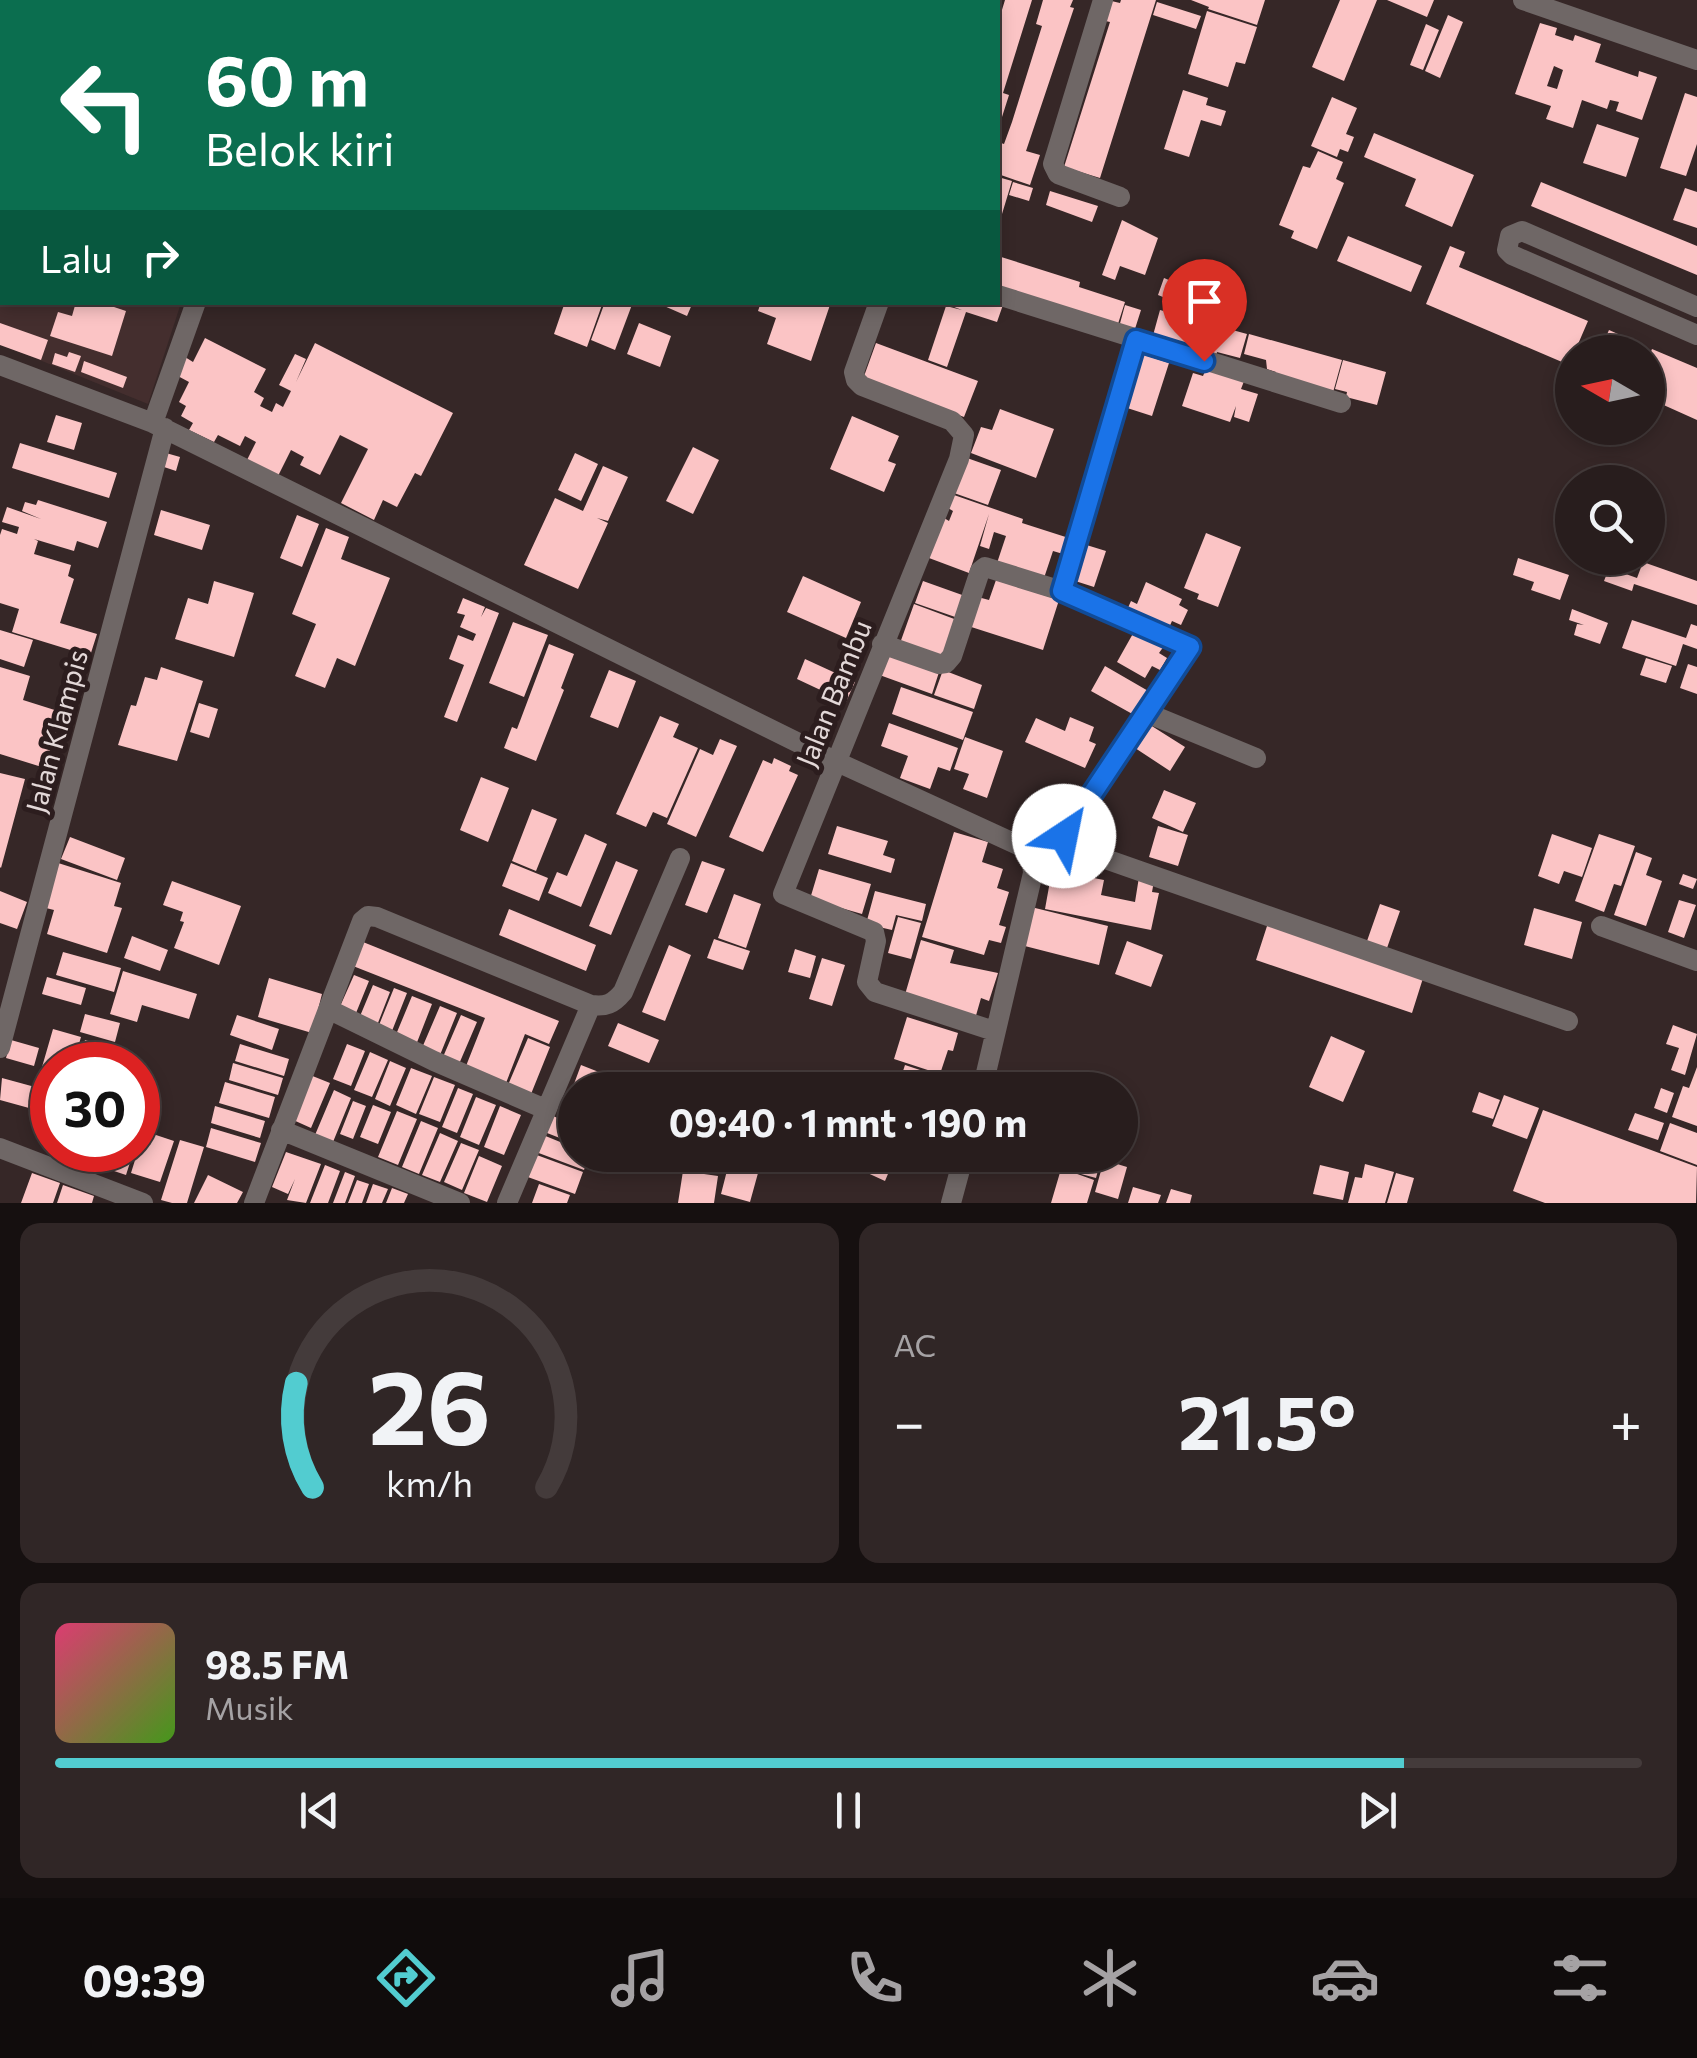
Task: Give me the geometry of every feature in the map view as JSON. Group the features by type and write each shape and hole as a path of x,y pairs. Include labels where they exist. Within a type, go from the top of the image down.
{"street":[{"path":"1103,0 1053,164 1058,174 1120,196"},
{"path":"1524,0 1697,60"},
{"path":"1697,307 1522,231 1510,236 1507,250 1512,255 1697,335"},
{"path":"1000,296 1340,402"},
{"name":"Jalan Klampis","path":"0,1048 159,425 195,305"},
{"name":"Jalan Bambu","path":"877,305 854,372 856,380 862,386 952,422 964,435 959,459 783,894 874,932 876,941 866,982 875,992 994,1032"},
{"path":"1062,591 1136,340"},
{"path":"0,365 159,425 835,761 1026,848 1034,856 1033,872 986,1072"},
{"path":"882,644 946,663 952,656 980,570 985,567 1062,591 1190,647 1058,842 1034,856"},
{"path":"1147,713 1256,758"},
{"path":"1058,842 1568,1021"},
{"path":"254,1203 330,1010 357,929 368,916 590,1005 610,1005 623,992 680,858"},
{"path":"1602,926 1697,961"},
{"path":"507,1203 590,1005"},
{"path":"330,1010 545,1109"},
{"path":"281,1130 460,1203"},
{"path":"0,1148 143,1203"},
{"path":"950,1203 959,1172"}],"shaded area":[{"path":"0,305 180,305 148,404 0,344"}],"building":[{"path":"1005,0 1032,0 1003,93 1009,95 1002,117 1000,116 1000,16"},
{"path":"1043,0 1073,0 1070,7 1074,8 1026,151 1040,155 1030,185 1000,175 1000,143 1004,144 1012,122 1042,26 1036,24"},
{"path":"1107,0 1156,0 1100,178 1064,167 1110,22 1101,20"},
{"path":"1191,0 1265,0 1257,25"},
{"path":"1340,0 1377,0 1344,81 1312,67"},
{"path":"1387,0 1434,0 1427,17"},
{"path":"1157,2 1201,16 1196,29 1153,15"},
{"path":"1207,11 1257,27 1245,64 1236,62 1228,87 1188,74"},
{"path":"1448,15 1463,22 1440,78 1425,71"},
{"path":"1540,23 1557,28 1555,35 1573,41 1575,35 1601,44 1595,62 1638,77 1639,71 1657,77 1642,120 1616,111 1619,102 1610,100 1607,109 1582,100 1573,128 1546,119 1551,106 1515,94","holes":["1554,66 1563,70 1557,89 1547,86"]},
{"path":"1426,24 1439,30 1423,70 1410,65"},
{"path":"1183,90 1208,98 1206,105 1226,111 1221,126 1201,120 1189,157 1164,149"},
{"path":"1685,93 1697,97 1697,144 1686,176 1660,168"},
{"path":"1332,97 1357,108 1346,134 1354,137 1348,152 1340,149 1337,157 1311,146"},
{"path":"1597,124 1639,138 1626,177 1583,163"},
{"path":"1374,133 1474,175 1452,227 1405,206 1416,179 1364,157"},
{"path":"1318,151 1343,162 1336,179 1344,183 1317,249 1291,238 1294,231 1279,225 1303,166 1310,168"},
{"path":"1000,178 1012,181 1000,213"},
{"path":"1013,182 1033,188 1029,201 1009,195"},
{"path":"1541,182 1697,246 1697,275 1531,206"},
{"path":"1685,188 1697,192 1697,228 1673,220"},
{"path":"1050,191 1098,206 1092,222 1046,205"},
{"path":"1122,220 1158,238 1145,275 1120,266 1115,280 1102,275"},
{"path":"1348,236 1422,266 1411,292 1337,261"},
{"path":"1450,246 1465,252 1459,267 1588,321 1582,335 1555,335 1555,359 1426,304"},
{"path":"1000,257 1080,282 1079,287 1125,302 1117,327 1000,290"},
{"path":"1164,278 1186,287 1180,304 1158,295"},
{"path":"1004,302 997,322 966,312 947,367 928,360 946,306 962,310 949,305"},
{"path":"75,305 108,305 126,311 112,356 50,336 58,312 72,316"},
{"path":"564,305 602,305 587,347 554,334"},
{"path":"604,305 632,305 615,350 591,340"},
{"path":"662,305 692,305 687,316"},
{"path":"760,305 830,305 811,361 767,344 776,318 758,311"},
{"path":"1125,305 1141,310 1134,332 1119,327"},
{"path":"1160,310 1247,334 1240,358 1217,352 1216,356 1152,339"},
{"path":"0,323 48,340 41,360 0,345"},
{"path":"639,323 671,336 660,367 627,354"},
{"path":"1249,334 1342,360 1332,396 1275,376 1276,372 1267,369 1266,360 1244,354"},
{"path":"205,338 266,369 254,392 264,398 260,406 272,412 276,403 283,407 291,391 279,385 295,354 306,359 296,382 315,343 453,413 421,476 415,473 397,507 383,500 374,520 341,503 368,449 340,435 320,475 300,465 304,457 291,450 278,476 247,460 256,442 245,436 240,446 218,435 214,442 189,430 193,423 181,416 186,406 179,402 189,382 176,375 185,357 193,362"},
{"path":"876,343 978,381 964,417 863,379"},
{"path":"69,352 81,356 75,372 52,364 55,353 67,357"},
{"path":"1138,353 1169,363 1152,416 1121,406"},
{"path":"1665,354 1697,368 1697,420 1665,406"},
{"path":"1343,360 1386,372 1377,405 1346,397 1347,392 1335,389"},
{"path":"84,361 127,377 123,388 81,372"},
{"path":"1208,364 1246,376 1241,389 1258,394 1249,422 1234,417 1236,406 1230,422 1182,406 1193,373 1203,376"},
{"path":"1000,409 1054,429 1036,478 971,453 981,427 992,430"},
{"path":"56,415 82,423 74,450 47,442"},
{"path":"852,416 899,436 888,461 896,464 884,492 830,469"},
{"path":"20,443 117,473 109,498 12,468"},
{"path":"693,447 719,460 693,514 666,501"},
{"path":"166,453 180,457 176,471 161,466"},
{"path":"575,453 598,464 581,501 558,490"},
{"path":"967,458 1001,470 988,505 954,493"},
{"path":"603,466 628,477 608,521 597,518 608,523 578,589 524,565 555,498 583,511"},
{"path":"954,495 1075,540 1070,556 1053,551 1043,581 996,566 1006,536 994,532 989,549 980,546 989,514 969,573 929,558 944,518 949,521 953,511 948,508"},
{"path":"38,500 107,522 98,548 77,541 74,551 34,539 38,541 34,554 71,565 68,576 74,579 60,623 97,634 90,656 12,632 19,609 0,603 0,535 2,529 17,534 19,527 2,522 7,507 41,519 22,511 25,502 36,505"},
{"path":"161,510 210,525 202,550 154,535"},
{"path":"297,515 319,524 302,567 280,558"},
{"path":"326,528 349,537 341,559 390,578 355,666 337,658 325,688 295,676 316,624 292,614"},
{"path":"1206,533 1241,547 1218,607 1197,599 1199,594 1184,588"},
{"path":"1080,543 1106,551 1094,587 1069,579"},
{"path":"1518,558 1555,570 1555,575 1569,575 1560,600 1531,590 1534,582 1513,575"},
{"path":"1665,570 1697,581 1697,605 1634,584 1632,591 1604,581 1606,575 1665,575"},
{"path":"803,576 861,602 846,638 787,612"},
{"path":"996,580 1059,600 1043,650 965,625 974,596 989,600"},
{"path":"214,581 254,593 234,657 175,639 188,598 208,604"},
{"path":"923,581 965,596 958,618 915,603"},
{"path":"1146,582 1182,599 1179,605 1188,610 1181,625 1172,621 1168,630 1127,610 1131,601 1137,604"},
{"path":"463,598 485,607 481,617 486,608 499,613 457,722 444,717 464,665 449,659 458,635 473,641 476,634 460,627 465,615 457,613"},
{"path":"914,604 957,620 942,662 899,646"},
{"path":"1572,609 1608,623 1600,644 1574,635 1577,624 1584,625 1569,620"},
{"path":"1632,620 1686,638 1691,624 1697,626 1697,649 1683,644 1676,666 1622,648"},
{"path":"513,622 548,635 524,697 489,683"},
{"path":"0,630 33,640 24,667 0,659"},
{"path":"1135,630 1164,646 1159,653 1167,658 1160,670 1152,666 1145,678 1117,662"},
{"path":"549,644 574,654 536,761 504,748 512,727 517,729"},
{"path":"883,649 940,669 932,694 874,673"},
{"path":"1646,658 1672,666 1666,683 1640,675"},
{"path":"805,659 855,682 846,702 797,679"},
{"path":"1688,664 1697,667 1697,694 1680,688"},
{"path":"1105,666 1150,692 1136,716 1091,691"},
{"path":"0,667 30,676 23,700 61,712 45,768 0,754"},
{"path":"161,667 203,681 177,761 118,745 145,677 157,680"},
{"path":"609,670 636,681 618,728 590,717"},
{"path":"943,670 982,685 974,709 934,695"},
{"path":"901,687 973,712 963,740 892,714"},
{"path":"199,703 218,709 209,738 190,732"},
{"path":"660,716 679,724 673,737 698,748 667,818 653,812 646,827 616,814"},
{"path":"1070,717 1094,727 1089,741 1096,744 1085,768 1025,742 1036,718 1065,731"},
{"path":"889,723 958,748 950,771 938,767 930,789 900,778 908,756 881,746"},
{"path":"1147,723 1185,747 1170,771 1132,746"},
{"path":"965,737 1003,751 987,798 963,789 969,774 954,769"},
{"path":"720,739 737,746 696,837 667,824 700,749 713,755"},
{"path":"774,758 791,766 789,771 798,775 763,852 729,837 763,760 772,764"},
{"path":"0,773 25,779 1,868 0,867"},
{"path":"481,777 509,788 488,842 460,830"},
{"path":"1164,790 1196,803 1183,832 1152,818"},
{"path":"532,809 557,819 536,871 512,861"},
{"path":"837,826 888,841 883,855 895,859 891,873 828,854"},
{"path":"1158,826 1188,835 1178,866 1149,857"},
{"path":"954,832 988,842 982,862 1003,869 997,888 1009,892 999,925 1006,927 1001,943 989,940 984,955 922,937"},
{"path":"585,834 607,844 581,907 548,893 557,872 567,876"},
{"path":"1552,834 1592,848 1582,877 1564,871 1559,884 1538,876"},
{"path":"1599,834 1635,846 1621,886 1614,884 1604,912 1575,901"},
{"path":"70,837 125,858 117,880 61,859"},
{"path":"1636,852 1652,858 1646,875 1662,881 1646,926 1614,915"},
{"path":"616,861 638,870 611,935 589,926"},
{"path":"702,861 725,869 707,913 685,905"},
{"path":"55,862 121,883 114,906 122,908 107,953 47,934 54,910 46,908"},
{"path":"511,863 548,878 539,901 502,886"},
{"path":"819,869 871,884 862,914 810,899"},
{"path":"1052,870 1104,880 1101,895 1135,902 1139,877 1154,881 1152,892 1159,893 1151,930 1045,909"},
{"path":"1683,874 1697,879 1693,889 1679,884"},
{"path":"172,881 241,906 219,965 174,948 184,922 180,921 183,912 163,905"},
{"path":"0,891 27,902 17,929 0,923"},
{"path":"875,891 926,904 922,921 896,915 892,930 866,924"},
{"path":"734,894 761,904 746,948 718,938"},
{"path":"1679,900 1696,905 1684,938 1668,932"},
{"path":"1380,904 1400,911 1387,948 1367,941"},
{"path":"1027,906 1108,926 1099,965 1017,944"},
{"path":"1534,908 1582,922 1572,959 1524,945"},
{"path":"509,909 596,945 586,971 499,935"},
{"path":"898,917 921,923 911,959 888,953"},
{"path":"1268,923 1424,975 1412,1013 1256,960"},
{"path":"132,936 168,950 160,971 124,958"},
{"path":"714,939 750,951 743,970 707,958"},
{"path":"921,940 954,950 950,963 998,973 989,1001 981,998 975,1019 904,998"},
{"path":"1127,941 1163,955 1151,987 1115,974"},
{"path":"363,942 559,1021 549,1044 525,1034 506,1083 466,1066 485,1018 353,966"},
{"path":"669,945 691,955 665,1021 642,1012"},
{"path":"795,949 816,956 810,978 788,972"},
{"path":"63,952 121,968 114,992 56,975"},
{"path":"822,958 845,965 832,1006 809,999"},
{"path":"123,971 197,994 189,1019 142,1005 137,1022 110,1014"},
{"path":"354,975 369,981 354,1018 338,1011"},
{"path":"47,977 86,988 81,1005 42,994"},
{"path":"269,978 322,994 312,1033 258,1017"},
{"path":"373,985 390,992 376,1028 358,1021"},
{"path":"394,988 407,993 390,1036 377,1030"},
{"path":"412,996 432,1004 416,1045 395,1037"},
{"path":"440,1006 457,1013 440,1055 422,1048"},
{"path":"85,1014 120,1023 115,1042 80,1032"},
{"path":"237,1015 279,1029 272,1050 230,1035"},
{"path":"461,1015 477,1022 459,1064 443,1057"},
{"path":"907,1017 958,1033 941,1072 894,1059"},
{"path":"618,1023 659,1040 649,1063 608,1046"},
{"path":"1673,1025 1697,1034 1685,1075 1671,1070 1679,1048 1666,1044"},
{"path":"53,1029 81,1037 80,1042 49,1042"},
{"path":"1331,1036 1365,1051 1343,1102 1309,1087"},
{"path":"528,1038 550,1047 531,1094 508,1085"},
{"path":"11,1040 30,1045 30,1065 6,1058"},
{"path":"240,1044 289,1059 284,1076 235,1061"},
{"path":"347,1044 365,1051 351,1086 333,1079"},
{"path":"370,1052 388,1060 372,1097 354,1090"},
{"path":"390,1061 406,1068 390,1106 375,1099"},
{"path":"233,1063 283,1078 278,1095 229,1080"},
{"path":"581,1065 599,1072 578,1072"},
{"path":"905,1065 926,1072 903,1072"},
{"path":"1697,1067 1697,1126 1672,1117 1683,1086 1689,1088"},
{"path":"411,1068 432,1076 416,1114 396,1105"},
{"path":"310,1075 330,1083 311,1128 291,1119"},
{"path":"434,1077 455,1085 440,1122 419,1114"},
{"path":"2,1078 30,1086 29,1108 0,1100"},
{"path":"225,1082 275,1097 269,1118 219,1103"},
{"path":"458,1088 473,1094 457,1133 442,1127"},
{"path":"1661,1088 1674,1093 1667,1113 1654,1108"},
{"path":"334,1090 351,1098 333,1142 315,1135"},
{"path":"1479,1092 1500,1100 1493,1119 1472,1112"},
{"path":"1504,1095 1539,1108 1527,1139 1492,1126"},
{"path":"476,1097 496,1105 479,1145 460,1137"},
{"path":"353,1101 366,1106 353,1139 340,1134"},
{"path":"373,1105 391,1112 378,1144 360,1137"},
{"path":"215,1106 265,1121 260,1138 211,1123"},
{"path":"500,1106 521,1115 504,1155 484,1147"},
{"path":"1543,1110 1697,1167 1696,1203 1545,1203 1513,1191"},
{"path":"397,1111 417,1119 398,1165 378,1157"},
{"path":"1635,1113 1664,1123 1658,1140 1628,1130"},
{"path":"548,1114 558,1118 558,1137 542,1131"},
{"path":"421,1121 438,1128 419,1174 402,1167"},
{"path":"1670,1123 1697,1133 1697,1165 1660,1151"},
{"path":"211,1128 261,1143 255,1162 206,1147"},
{"path":"440,1133 458,1141 440,1182 422,1175"},
{"path":"543,1135 558,1141 558,1160 536,1152"},
{"path":"160,1136 174,1141 160,1182 131,1173 160,1172"},
{"path":"180,1140 204,1147 187,1203 172,1203 161,1200"},
{"path":"461,1143 479,1150 462,1190 444,1182"},
{"path":"286,1152 321,1164 306,1203 287,1200 295,1179 288,1194 272,1187"},
{"path":"534,1154 558,1163 558,1172 583,1172 575,1194 525,1176"},
{"path":"479,1156 502,1166 487,1202 464,1193"},
{"path":"1365,1164 1394,1172 1385,1203 1348,1203 1355,1177 1362,1178"},
{"path":"325,1165 340,1171 328,1203 310,1203"},
{"path":"1320,1165 1349,1172 1343,1200 1313,1194"},
{"path":"345,1172 355,1176 345,1203 333,1203"},
{"path":"683,1172 718,1176 714,1203 678,1203"},
{"path":"727,1172 758,1172 750,1202 721,1194"},
{"path":"865,1172 889,1172 885,1181"},
{"path":"1060,1172 1094,1180 1087,1203 1051,1203"},
{"path":"1074,1172 1098,1172 1096,1178"},
{"path":"1101,1172 1126,1172 1118,1199 1095,1192"},
{"path":"32,1173 60,1183 53,1203 21,1203"},
{"path":"1396,1173 1414,1178 1407,1203 1387,1203"},
{"path":"208,1175 243,1192 237,1203 194,1203"},
{"path":"357,1180 369,1184 362,1203 348,1203"},
{"path":"373,1184 388,1189 382,1203 366,1203"},
{"path":"539,1184 570,1195 567,1203 532,1203"},
{"path":"63,1185 94,1196 92,1203 57,1203"},
{"path":"1133,1187 1161,1195 1158,1203 1128,1203"},
{"path":"392,1188 408,1194 404,1203 386,1203"},
{"path":"1171,1189 1192,1195 1190,1203 1166,1203"}],"route":[{"path":"1064,836 1190,647 1062,591 1136,340 1204,361"}]}
